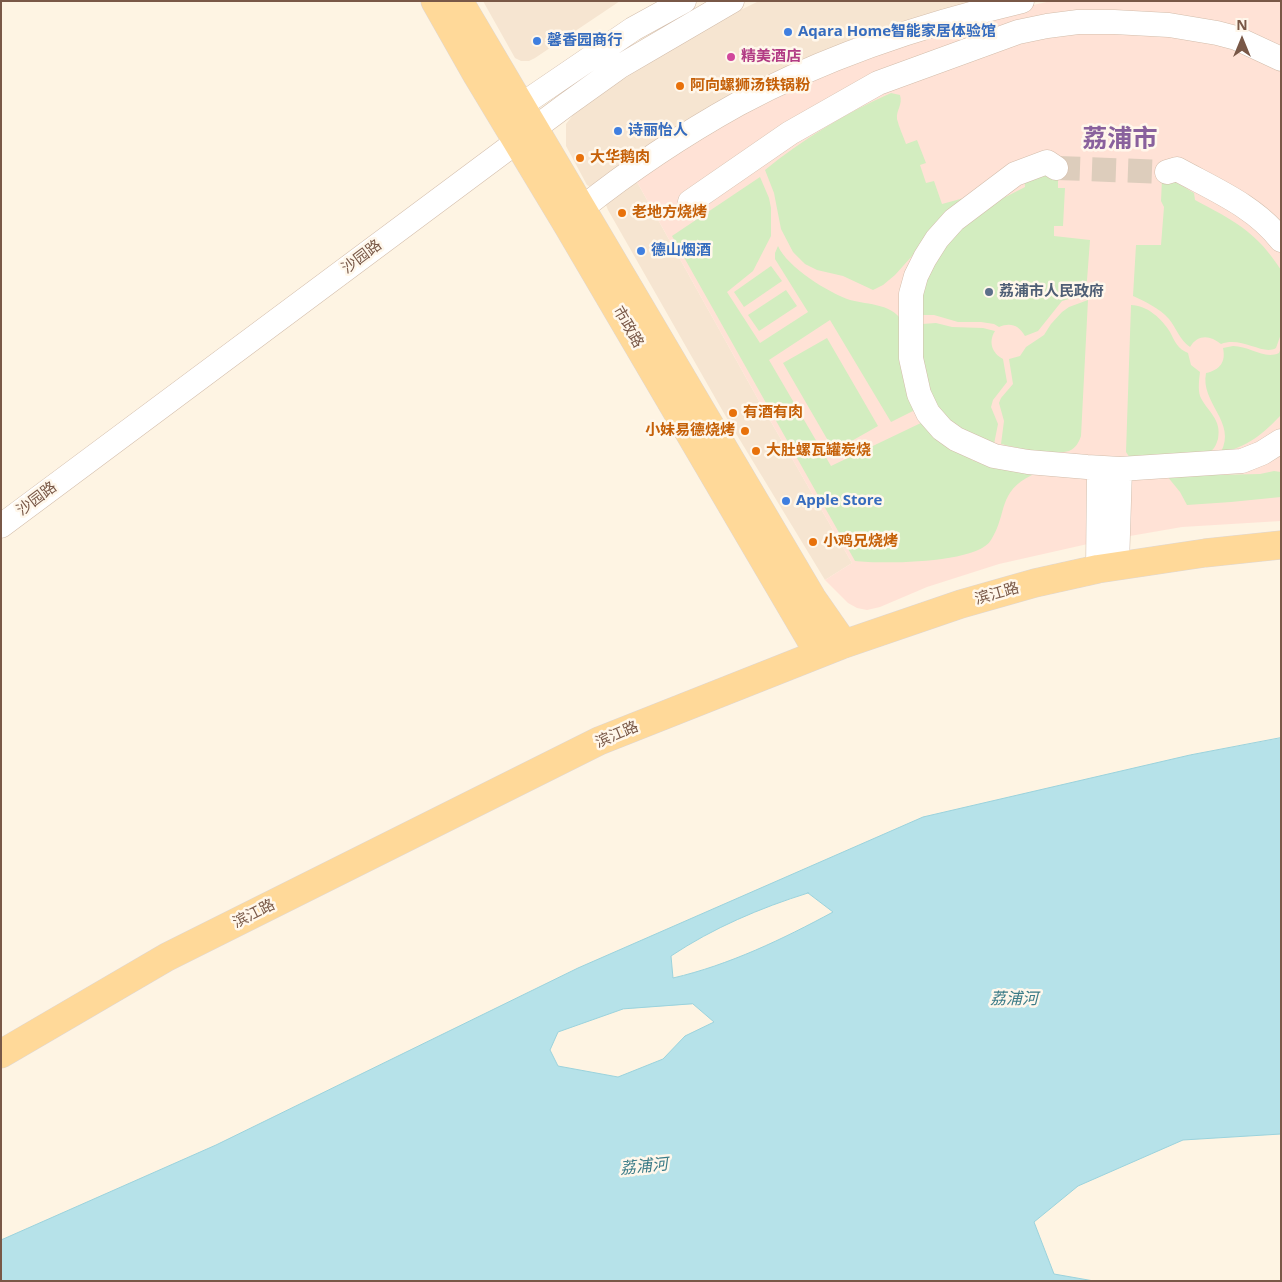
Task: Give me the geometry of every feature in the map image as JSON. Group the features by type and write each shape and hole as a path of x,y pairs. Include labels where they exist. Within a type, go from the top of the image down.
{"main road":[{"name":"市政路","path":"435,1 477,75 519,124 582,209 812,598 832,649"},
{"name":"市政路","path":"460,1 568,226 832,649"},
{"name":"滨江路","path":"1,1054 167,957 599,741 832,649 961,604 1035,583 1108,568 1205,553 1281,545"}],"street":[{"name":"沙园路","path":"1,526 519,124 632,30 684,1"},
{"name":"沙园路","path":"519,124 732,1"},
{"path":"582,209 612,185 703,125 740,103 790,78 840,56 913,31 1022,1"},
{"path":"690,202 790,133 878,83 1018,32 1078,22 1169,25 1236,38 1281,59"},
{"path":"1056,168 1047,162 1015,174 954,220 937,239 925,258 916,276 911,294 911,358 919,394 928,413 942,429 973,448 1006,458 1109,468 1242,460 1262,453 1281,441"},
{"path":"1167,172 1177,169 1242,205 1266,223 1281,240"},
{"path":"1108,568 1109,468"}],"shaded area":[{"path":"483,1 620,1 535,58 529,61 521,61 515,58"},
{"path":"759,1 1003,1 591,187 587,185 566,146 566,124 573,115 619,82 690,38 718,21"},
{"name":"荔浦市人民政府","path":"1051,1 1281,1 1281,521 1182,527 1101,541 999,564 927,587 880,607 867,610 857,608 848,603 825,580 852,563 637,182 652,169 739,111 796,82 1011,10"},
{"path":"637,182 852,563 825,580 729,422 608,210 606,205 608,200"}],"green space":[{"path":"891,93 900,95 901,102 897,119 906,144 917,140 926,163 920,165 926,183 934,181 942,204 964,198 895,275 883,285 873,290 843,276 817,270 805,264 793,252 781,229 774,193 765,170 825,127"},
{"path":"1041,167 1058,176 1058,188 1065,188 1063,226 1054,226 1054,236 1090,240 1086,294 1062,301 1038,331 1025,336 1020,329 1010,325 999,327 994,324 958,322 934,315 923,315 923,291 927,278 944,243 982,209 1025,187 1024,174"},
{"path":"760,177 771,208 771,236 753,271 727,292 760,343 808,312 775,259 778,246 790,262 820,285 841,297 888,309 900,318 906,330 919,408 891,422 830,320 769,360 831,466 925,421 972,460 993,468 1029,470 1032,475 1013,489 1008,496 1000,521 991,540 982,548 968,554 928,561 855,561 672,236"},
{"path":"1167,177 1194,193 1195,200 1233,221 1253,236 1281,270 1281,334 1276,348 1265,350 1237,342 1221,344 1213,339 1204,337 1197,340 1190,347 1183,341 1165,315 1133,296 1136,245 1161,245 1164,207 1161,201 1162,179"},
{"path":"771,266 782,281 744,307 734,292"},
{"path":"786,290 797,306 759,331 748,315"},
{"path":"1088,300 1081,436 1078,443 1071,450 1063,452 1035,450 1001,444 1004,421 999,403 1013,384 1009,359 1020,356 1026,347 1044,335 1062,312 1069,307"},
{"path":"1131,305 1143,307 1158,318 1167,327 1177,345 1188,353 1191,365 1200,372 1200,396 1216,420 1219,432 1216,445 1210,452 1130,458 1126,452"},
{"path":"936,323 952,327 983,328 995,331 992,347 996,354 1003,359 1007,382 993,400 991,407 998,424 994,444 959,428 940,411 926,390 921,366 922,324"},
{"path":"827,338 878,426 834,451 783,363"},
{"path":"1233,346 1268,355 1279,353 1281,348 1281,415 1254,439 1239,447 1221,452 1225,441 1225,431 1208,394 1206,373 1215,370 1221,365 1224,357 1223,348"},
{"path":"1274,471 1281,472 1281,497 1187,505 1180,492 1167,476 1260,474"}],"water":[{"name":"荔浦河","path":"1281,738 1281,1134 1183,1140 1078,1186 1034,1222 1054,1274 1094,1281 1,1281 1,1240 216,1145 578,968 923,817 1190,755","holes":["808,893 833,912 795,932 735,959 673,978 671,956 703,936 737,920 772,905","693,1004 714,1022 685,1036 663,1059 618,1077 558,1066 550,1050 558,1032 623,1009"]}],"tunnel":[{"path":"1056,168 1167,172"}],"place":[{"name":"Aqara Home智能家居体验馆","path":"788,32"},
{"name":"馨香园商行","path":"537,41"},
{"name":"精美酒店","path":"731,57"},
{"name":"阿向螺狮汤铁锅粉","path":"680,86"},
{"name":"诗丽怡人","path":"618,131"},
{"name":"大华鹅肉","path":"580,158"},
{"name":"老地方烧烤","path":"622,213"},
{"name":"德山烟酒","path":"641,251"},
{"name":"荔浦市人民政府","path":"989,292"},
{"name":"有酒有肉","path":"733,413"},
{"name":"小妹易德烧烤","path":"745,431"},
{"name":"大肚螺瓦罐炭烧","path":"756,451"},
{"name":"Apple Store","path":"786,501"},
{"name":"小鸡兄烧烤","path":"813,542"}],"district":[{"name":"荔浦市","path":"1120,140"}]}
